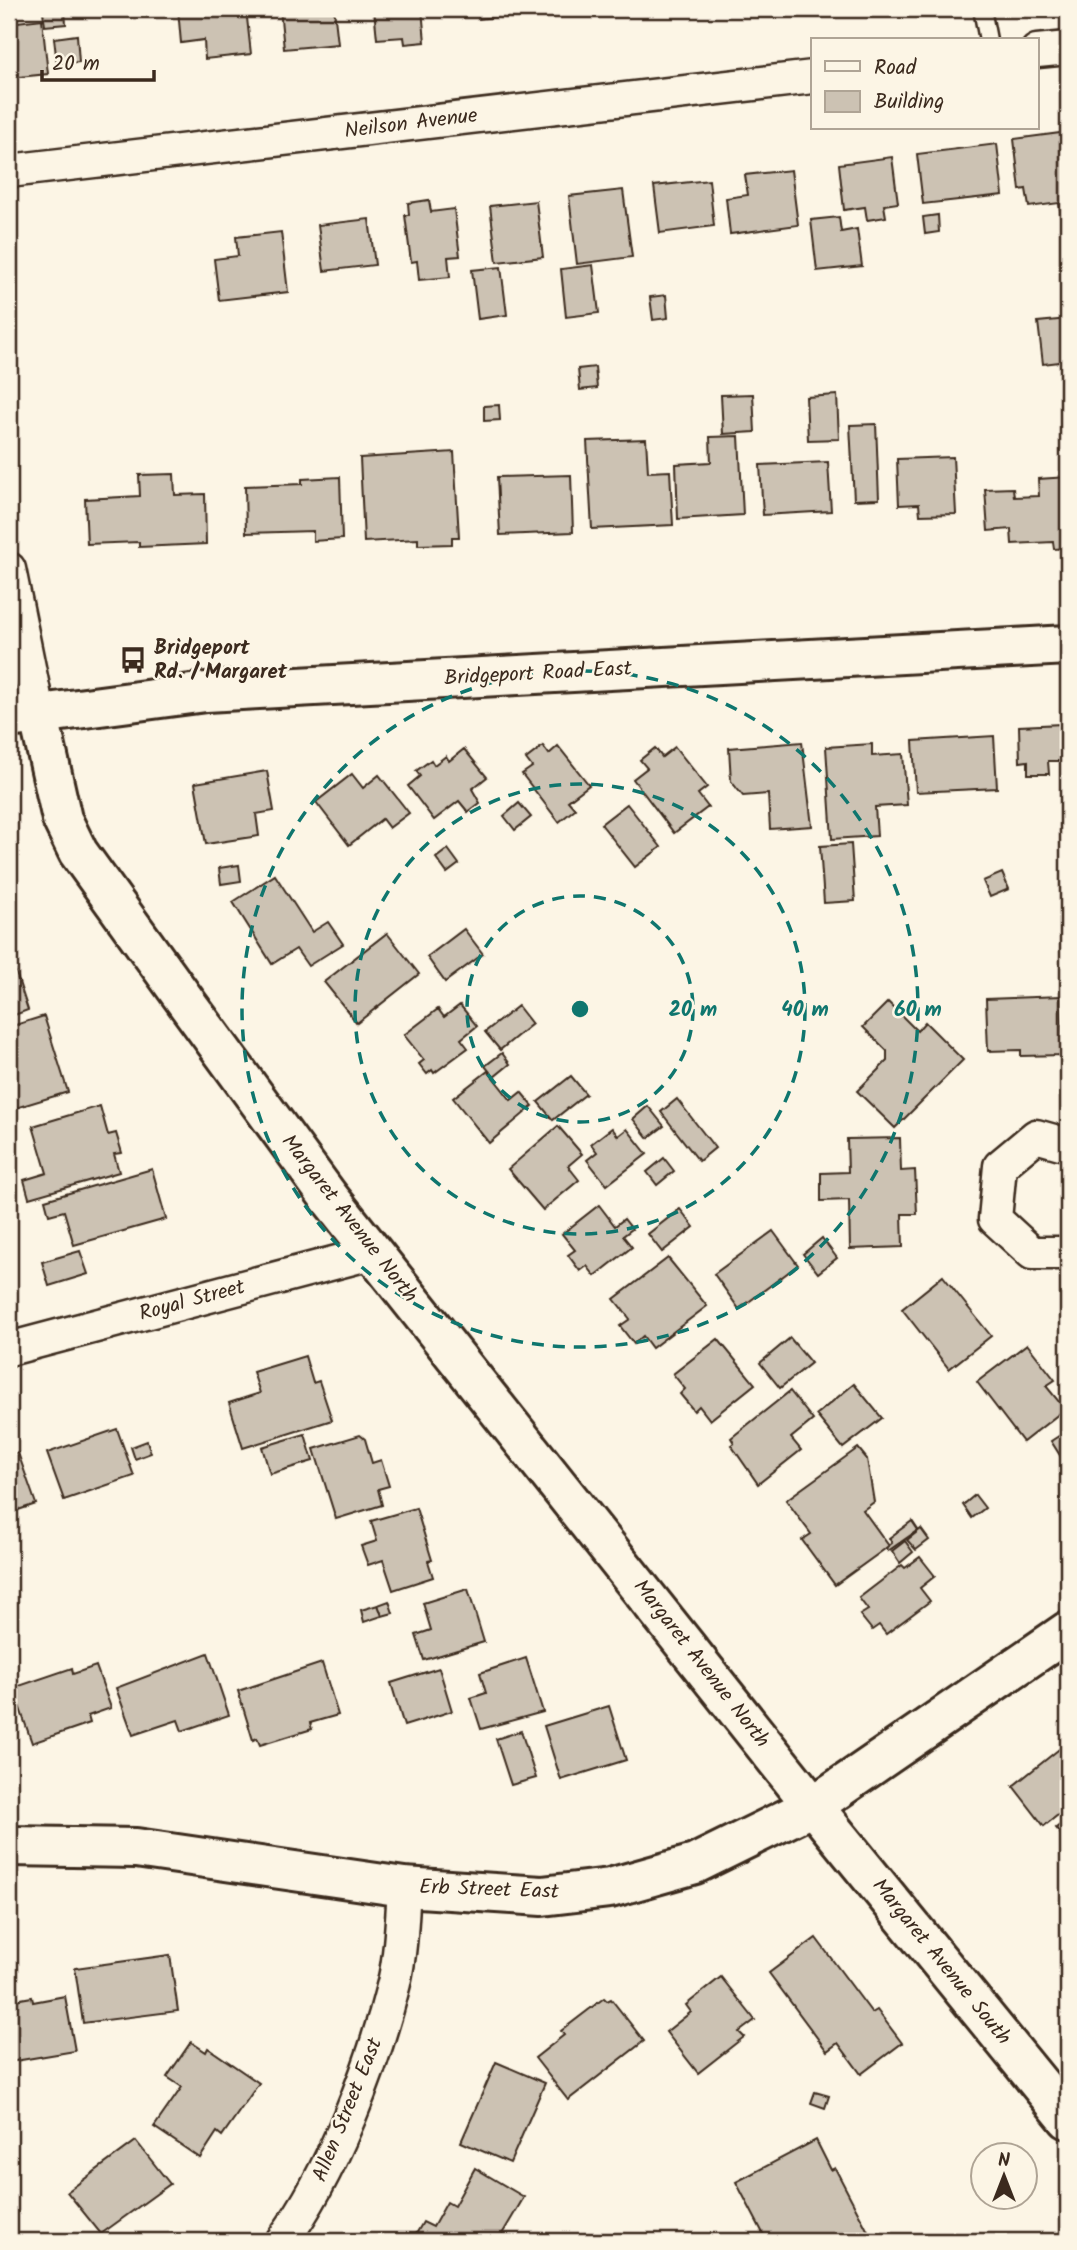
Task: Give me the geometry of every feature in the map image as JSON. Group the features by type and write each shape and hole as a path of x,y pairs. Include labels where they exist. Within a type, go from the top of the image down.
{"main road":[{"name":"Bridgeport Road East","path":"23,715 206,692 1068,645"},
{"name":"Margaret Avenue North","path":"23,715 62,819 78,852 320,1185 813,1806"},
{"name":"Erb Street East","path":"9,1846 136,1848 404,1887 542,1896 610,1888 695,1864 813,1806 1068,1631"},
{"name":"Margaret Avenue South","path":"813,1806 1068,2119"}],"street":[{"path":"1038,51 1068,48"},
{"name":"Neilson Avenue","path":"9,171 811,77"},
{"name":"Margaret Avenue North","path":"9,569 23,715"},
{"path":"1068,1145 1036,1136 1000,1166 995,1219 1032,1253 1068,1253"},
{"name":"Royal Street","path":"9,1349 375,1252"},
{"name":"Allen Street East","path":"282,2241 307,2208 368,2070 394,1983 404,1887"}],"lane":[{"path":"982,9 988,38"}],"building":[{"path":"178,9 246,9 251,54 205,59 204,40 181,43"},
{"path":"280,9 334,9 338,44 284,49"},
{"path":"374,9 422,9 425,42 405,44 404,37 377,39"},
{"path":"438,9 509,9 510,15 479,19 478,11 439,15"},
{"path":"537,9 594,9 594,11 538,17"},
{"path":"65,10 66,24 45,26 43,12"},
{"path":"42,19 48,74 9,78 9,23"},
{"path":"77,35 79,62 57,64 54,38"},
{"path":"1068,132 1068,216 1061,217 1059,203 1029,207 1026,189 1020,190 1014,139"},
{"path":"997,144 1003,195 923,204 917,154"},
{"path":"892,157 898,203 884,205 886,217 867,220 865,207 844,210 839,164"},
{"path":"791,170 798,225 730,234 726,198 748,195 745,175"},
{"path":"709,180 714,226 660,233 654,186"},
{"path":"623,190 632,257 577,264 569,196"},
{"path":"429,200 431,212 454,209 460,256 448,257 450,277 419,280 417,261 411,262 405,215 409,215 408,203"},
{"path":"536,201 543,257 497,262 490,206"},
{"path":"938,215 939,232 925,234 923,217"},
{"path":"839,217 841,232 857,229 862,266 817,271 811,220"},
{"path":"369,219 375,265 324,271 318,225"},
{"path":"281,232 288,292 219,300 214,259 238,256 236,237"},
{"path":"593,265 599,313 566,317 561,269"},
{"path":"501,267 507,315 478,319 472,270"},
{"path":"666,295 668,318 653,320 650,297"},
{"path":"1068,319 1068,361 1043,364 1038,322"},
{"path":"595,367 597,388 580,390 578,369"},
{"path":"753,394 755,432 723,434 721,395"},
{"path":"837,395 839,439 808,440 806,397"},
{"path":"499,405 500,420 484,421 484,406"},
{"path":"876,424 879,499 854,500 850,425"},
{"path":"739,436 743,515 678,519 676,464 711,462 710,437"},
{"path":"646,439 648,472 670,471 673,525 592,529 587,441"},
{"path":"454,452 459,537 452,537 452,544 418,545 418,539 364,542 360,458"},
{"path":"953,457 956,514 920,515 919,504 899,505 897,459"},
{"path":"828,462 831,511 763,515 760,465"},
{"path":"174,474 175,495 205,494 206,544 139,547 139,542 87,544 85,499 140,496 139,475"},
{"path":"571,475 573,532 500,535 497,477"},
{"path":"340,477 342,539 313,541 313,531 246,533 245,486 302,484 302,479"},
{"path":"1068,477 1068,548 1054,549 1053,542 1012,544 1011,529 988,531 985,489 1013,488 1014,497 1039,496 1038,479"},
{"path":"1061,712 1068,712 1068,761 1048,761 1049,774 1028,774 1028,761 1020,762 1019,726 1062,724"},
{"path":"994,736 997,788 916,792 913,741"},
{"path":"802,742 812,826 770,829 768,794 743,796 731,781 729,748"},
{"path":"872,744 872,756 903,754 907,805 875,807 877,836 832,839 826,747"},
{"path":"543,746 549,754 558,746 589,785 568,801 575,809 559,822 522,774 532,767 526,759"},
{"path":"675,747 707,787 698,794 708,807 674,833 633,779 647,768 640,760 655,748 662,757"},
{"path":"464,749 487,777 472,789 480,803 468,812 459,801 434,820 408,786 420,776 416,771 431,760 434,765 446,756 449,761"},
{"path":"267,771 274,811 256,814 259,836 206,844 195,783"},
{"path":"352,774 363,788 379,775 409,813 389,828 382,819 349,845 316,802"},
{"path":"519,803 531,817 515,830 504,816"},
{"path":"627,804 661,847 635,867 601,824"},
{"path":"851,844 855,901 824,903 820,846"},
{"path":"448,849 459,864 447,873 436,858"},
{"path":"239,865 241,881 221,884 219,868"},
{"path":"1002,873 1009,889 990,897 983,881"},
{"path":"275,875 312,932 328,922 343,944 308,966 296,949 272,964 233,902"},
{"path":"464,929 483,954 445,982 427,957"},
{"path":"387,933 419,974 357,1023 324,982"},
{"path":"9,962 12,971 15,970 28,1010 9,1017"},
{"path":"1061,996 1063,1055 1021,1056 1021,1050 988,1051 986,999"},
{"path":"888,1002 917,1031 925,1022 963,1060 895,1128 857,1091 887,1061 887,1051 863,1027"},
{"path":"460,1005 477,1026 461,1039 468,1048 434,1073 432,1070 427,1074 419,1064 424,1060 404,1035 438,1009 444,1017"},
{"path":"518,1006 532,1024 500,1050 485,1032"},
{"path":"44,1016 68,1092 9,1110 9,1027"},
{"path":"502,1053 510,1064 494,1077 485,1066"},
{"path":"488,1071 511,1100 521,1092 533,1106 489,1143 453,1098"},
{"path":"571,1076 586,1094 553,1120 538,1102"},
{"path":"677,1099 715,1148 699,1161 661,1112"},
{"path":"100,1106 108,1135 116,1133 122,1153 114,1154 119,1172 29,1198 24,1180 47,1173 33,1126"},
{"path":"648,1106 664,1126 648,1138 633,1119"},
{"path":"558,1126 582,1154 568,1166 579,1180 543,1210 508,1169"},
{"path":"612,1128 618,1136 627,1129 647,1154 607,1185 587,1160 597,1152 591,1144"},
{"path":"900,1138 901,1171 915,1170 917,1214 902,1214 903,1247 850,1249 849,1200 821,1201 821,1173 848,1172 847,1139"},
{"path":"664,1158 674,1171 657,1185 647,1172"},
{"path":"152,1169 166,1219 74,1245 64,1211 49,1215 45,1200"},
{"path":"599,1205 615,1226 624,1219 632,1229 623,1236 632,1247 595,1276 587,1266 580,1271 568,1255 575,1250 562,1234"},
{"path":"680,1209 694,1227 662,1252 648,1234"},
{"path":"773,1231 798,1265 739,1309 714,1274"},
{"path":"822,1238 837,1258 818,1273 803,1254"},
{"path":"80,1251 88,1274 49,1286 42,1262"},
{"path":"668,1258 707,1306 652,1348 643,1336 634,1344 620,1326 630,1319 614,1299"},
{"path":"943,1276 991,1336 949,1369 902,1309"},
{"path":"790,1338 811,1363 780,1388 760,1363"},
{"path":"718,1339 755,1384 710,1420 699,1406 694,1411 680,1394 685,1389 673,1374"},
{"path":"1027,1344 1055,1380 1046,1386 1065,1409 1023,1442 977,1382"},
{"path":"305,1356 313,1383 319,1381 332,1420 243,1448 229,1403 260,1393 253,1372"},
{"path":"854,1384 882,1418 843,1448 816,1415"},
{"path":"790,1391 813,1420 791,1438 801,1450 758,1484 731,1445 734,1443 731,1438"},
{"path":"117,1429 134,1476 64,1500 47,1453"},
{"path":"1068,1430 1068,1468 1051,1441"},
{"path":"305,1434 313,1461 270,1474 262,1447"},
{"path":"360,1435 365,1439 372,1463 381,1460 389,1486 378,1489 382,1505 336,1519 314,1449"},
{"path":"147,1441 151,1453 135,1459 131,1447"},
{"path":"858,1448 867,1459 874,1502 863,1510 889,1546 835,1585 802,1540 811,1534 786,1500"},
{"path":"18,1453 36,1504 9,1513 9,1456"},
{"path":"975,1495 985,1508 972,1518 963,1505"},
{"path":"416,1508 432,1560 428,1561 433,1577 393,1590 383,1560 368,1565 361,1546 377,1541 371,1521"},
{"path":"912,1521 918,1530 888,1551 886,1548 892,1543 889,1538"},
{"path":"921,1529 929,1540 916,1550 907,1540"},
{"path":"905,1541 913,1552 900,1563 892,1551"},
{"path":"920,1557 935,1576 920,1588 930,1601 886,1634 879,1625 872,1630 860,1615 868,1610 859,1598 902,1565 905,1568"},
{"path":"468,1589 484,1642 424,1660 416,1635 431,1630 423,1603"},
{"path":"389,1601 393,1613 382,1616 378,1605"},
{"path":"378,1605 382,1616 364,1622 361,1610"},
{"path":"208,1653 229,1715 182,1731 178,1720 133,1735 116,1688"},
{"path":"526,1658 543,1712 481,1729 471,1698 486,1693 480,1673"},
{"path":"322,1663 338,1715 310,1723 312,1729 260,1745 257,1738 253,1740 238,1691"},
{"path":"96,1666 111,1708 88,1716 90,1723 32,1743 13,1688 72,1668 73,1674"},
{"path":"439,1668 452,1711 404,1726 391,1683"},
{"path":"609,1706 626,1760 561,1780 544,1726"},
{"path":"521,1731 536,1778 511,1785 496,1739"},
{"path":"1068,1742 1068,1807 1044,1826 1013,1786"},
{"path":"1068,1819 1068,1843 1056,1828"},
{"path":"816,1938 872,2013 877,2010 902,2043 861,2074 838,2043 827,2051 769,1973"},
{"path":"170,1955 178,2011 83,2023 75,1968"},
{"path":"721,1977 755,2020 739,2032 744,2037 698,2073 666,2032 691,2012 686,2005"},
{"path":"65,1996 75,2051 9,2062 9,2001 32,1997 33,2002"},
{"path":"604,1998 607,2001 611,1999 644,2041 568,2100 535,2058 564,2035 561,2031"},
{"path":"191,2042 206,2052 208,2048 259,2083 222,2136 217,2132 200,2158 154,2127 182,2087 167,2077"},
{"path":"496,2062 545,2083 510,2163 461,2142"},
{"path":"815,2092 829,2096 825,2108 811,2103"},
{"path":"816,2140 831,2170 835,2168 873,2241 767,2241 736,2182"},
{"path":"136,2141 170,2184 101,2234 67,2192"},
{"path":"475,2168 524,2197 498,2241 412,2241 423,2222 433,2227 447,2202 454,2206"}],"place":[{"name":"Bridgeport Rd. / Margaret","path":"133,660"}]}
